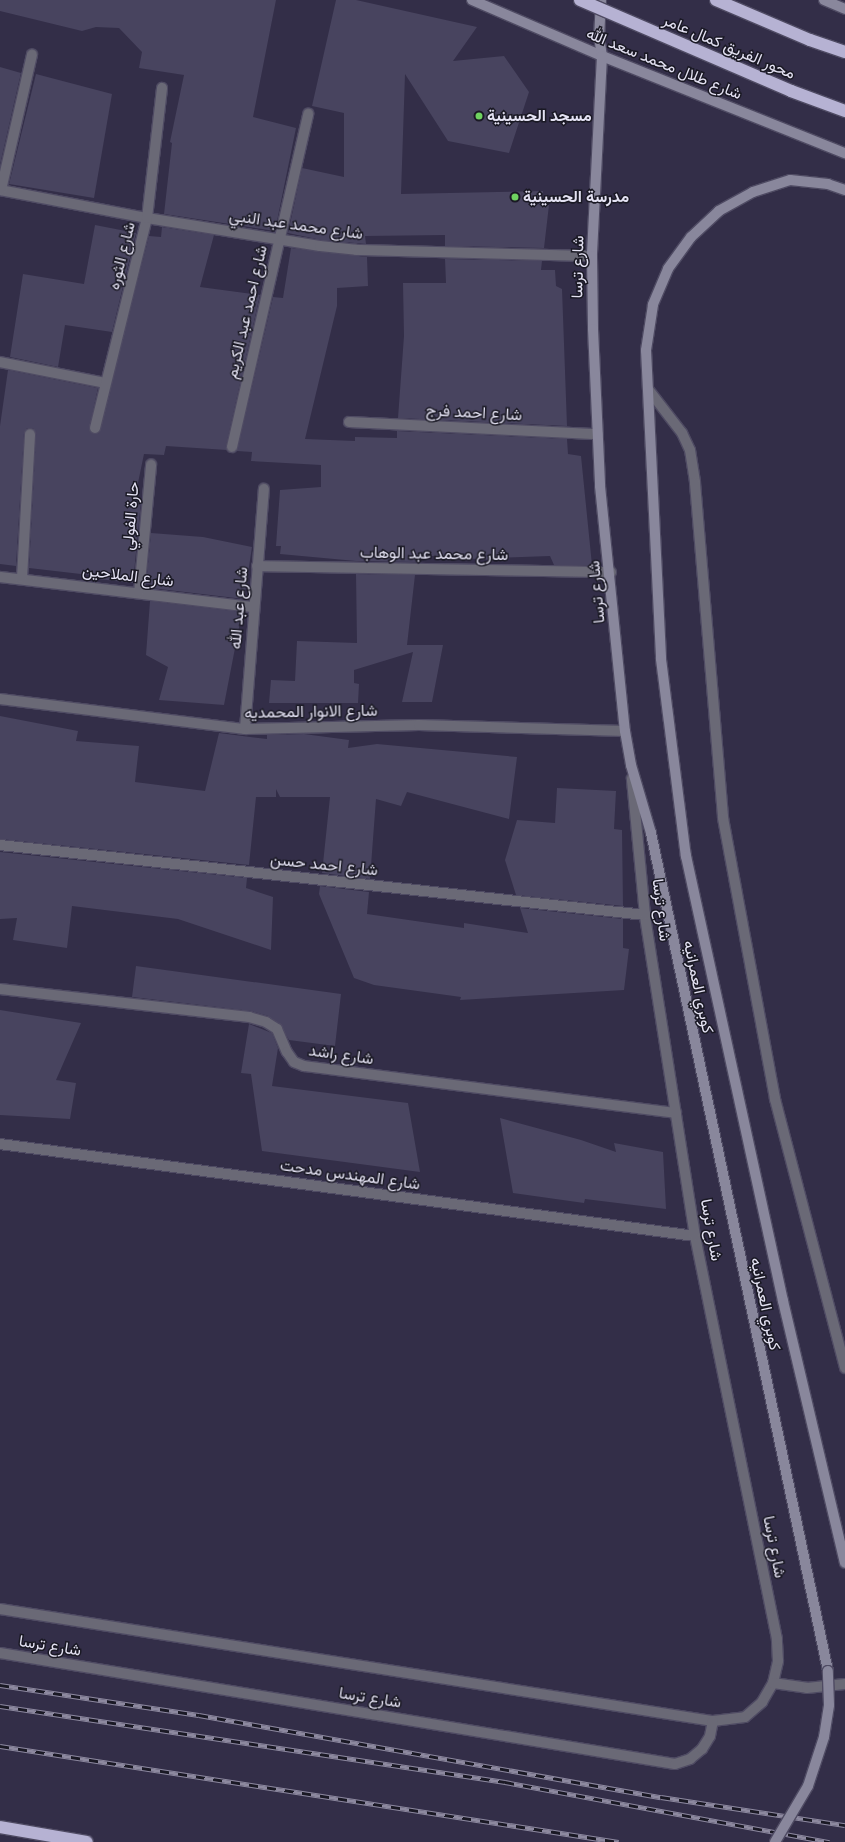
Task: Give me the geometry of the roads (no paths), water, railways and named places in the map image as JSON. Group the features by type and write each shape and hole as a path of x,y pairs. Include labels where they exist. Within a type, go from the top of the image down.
{"highway":[{"name":"محور الفريق كمال عامر","path":"580,0 791,91 845,111"},
{"path":"716,0 810,40 845,52"},
{"path":"0,1827 87,1842"}],"street":[{"name":"شارع طلال محمد سعد الله","path":"472,0 602,56 845,153"},
{"name":"شارع ترسا","path":"0,1609 713,1721 745,1717 762,1702 773,1683 778,1661 777,1639 695,1236 645,914 631,765 625,731 611,572 600,486 592,256 602,56 599,37 601,0"},
{"path":"824,0 841,5"},
{"path":"1,190 32,55"},
{"name":"شارع الثوره","path":"95,428 147,218 162,88"},
{"name":"شارع احمد عبد الكريم","path":"232,447 308,114"},
{"name":"كوبري العمرانيه","path":"845,190 828,184 790,180 753,192 719,211 691,237 668,269 654,305 646,350 661,659 686,856 783,1301 845,1563"},
{"name":"شارع محمد عبد النبي","path":"1,190 147,218 279,240 356,250 592,256"},
{"path":"0,362 105,383"},
{"path":"648,389 682,433 690,450 695,483 723,818 775,1099 845,1368"},
{"name":"شارع احمد فرج","path":"349,422 598,434"},
{"path":"22,578 30,434"},
{"name":"حارة الفولي","path":"139,593 151,465"},
{"name":"شارع عبد الله","path":"245,729 253,607 264,489"},
{"name":"شارع محمد عبد الوهاب","path":"257,566 611,572"},
{"name":"شارع الملاحين","path":"0,577 22,578 253,607"},
{"name":"شارع الانوار المحمديه","path":"0,699 245,729 419,725 625,731"},
{"name":"كوبري العمرانيه","path":"631,765 651,833 828,1671 829,1705 824,1737 808,1786 775,1842"},
{"name":"شارع احمد حسن","path":"0,845 645,914"},
{"name":"شارع راشد","path":"0,989 249,1017 266,1022 277,1029 287,1052 294,1062 304,1066 676,1113"},
{"name":"شارع المهندس مدحت","path":"0,1144 695,1236"},
{"name":"شارع ترسا","path":"0,1653 675,1764 690,1758 702,1749 710,1736 713,1721"},
{"path":"773,1683 807,1688 845,1684"}],"railway":[{"path":"0,1685 199,1715 661,1797 845,1825"},
{"path":"0,1706 505,1782 830,1842"},
{"path":"0,1746 619,1842"}],"place":[{"name":"مسجد الحسينية","path":"479,116"},
{"name":"مدرسة الحسينية","path":"515,197"}]}
